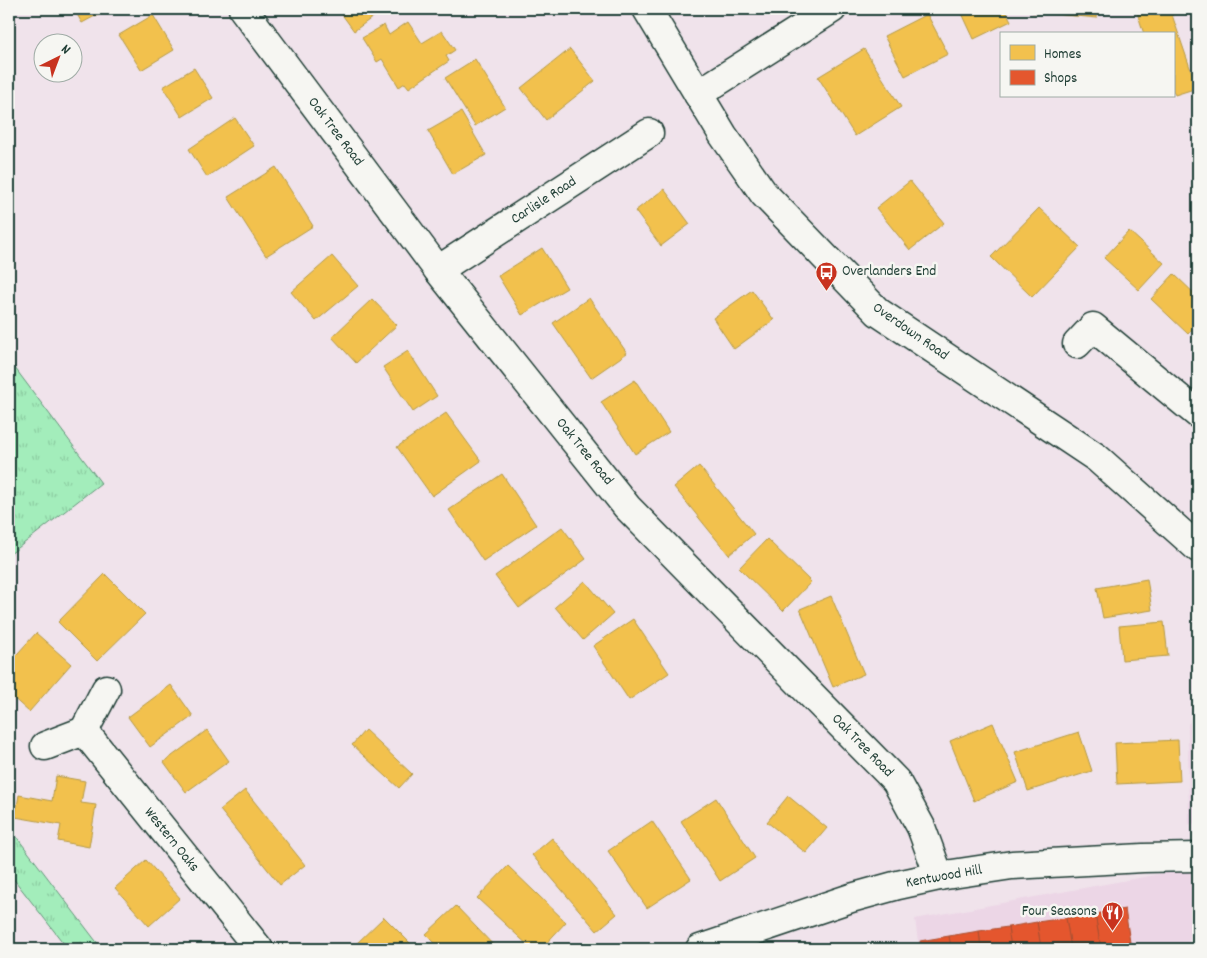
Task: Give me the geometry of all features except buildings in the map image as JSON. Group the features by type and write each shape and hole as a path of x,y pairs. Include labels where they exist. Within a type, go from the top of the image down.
{"street":[{"name":"Oak Tree Road","path":"243,9 438,270 627,506 896,781 921,827 939,876"},
{"name":"Overdown Road","path":"647,9 723,135 764,194 878,312 1097,458 1195,538"},
{"path":"698,94 832,9"},
{"name":"Carlisle Road","path":"438,270 649,133"},
{"path":"1077,344 1093,327 1198,414"},
{"path":"45,746 84,731 106,689"},
{"name":"Western Oaks","path":"84,731 259,949"},
{"name":"Kentwood Hill","path":"700,949 851,898 939,876 1012,865 1198,857"}],"shaded area":[{"path":"1198,711 1198,823 1189,824 1188,724"},
{"path":"1198,867 1198,921 1185,949 919,949 915,919"}],"green space":[{"path":"9,360 101,483 9,555"},
{"path":"9,827 102,949 68,949 9,873"}],"place":[{"name":"Overlanders End","path":"826,291"},
{"name":"Four Seasons","path":"1113,931"}]}
